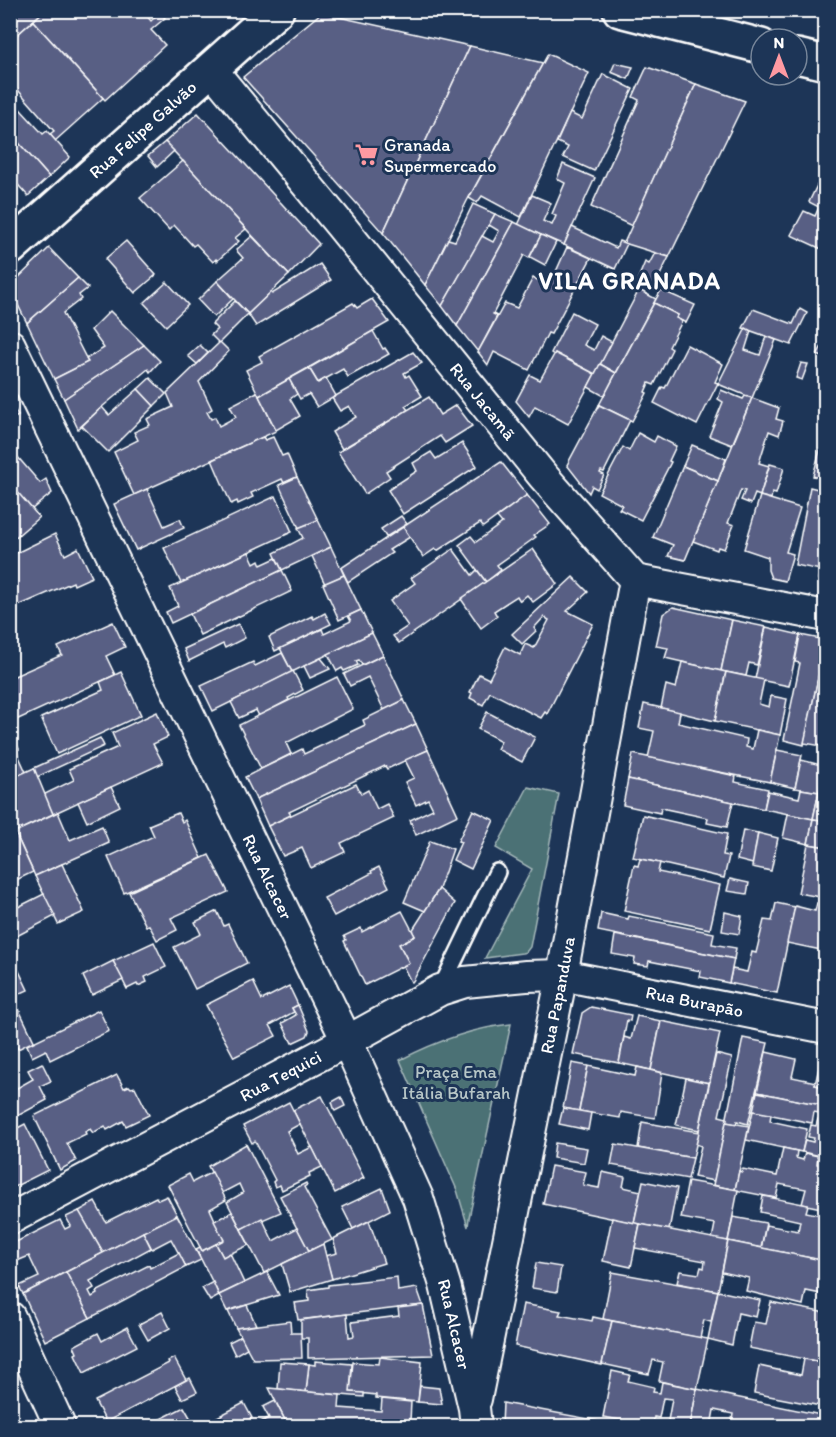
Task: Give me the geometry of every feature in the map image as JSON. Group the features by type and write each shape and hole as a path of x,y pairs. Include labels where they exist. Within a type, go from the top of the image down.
{"street":[{"name":"Rua Felipe Galvão","path":"10,248 277,10"},
{"path":"620,10 749,43"},
{"path":"809,59 825,63"},
{"name":"Rua Jacamã","path":"212,70 543,476 635,580"},
{"name":"Rua Alcacer","path":"10,345 347,1041 418,1198 445,1285 475,1417"},
{"path":"635,580 825,616"},
{"name":"Rua Papanduva","path":"475,1417 562,975 635,580"},
{"name":"Rua Tequici","path":"10,1219 440,990 465,982 562,975"},
{"name":"Rua Burapão","path":"562,975 825,1028"},
{"path":"10,1317 60,1426"}],"lane":[{"path":"440,990 498,872"}],"green space":[{"path":"528,787 559,794 530,947 522,953 485,958 532,869 496,848"},
{"name":"Praça Ema Itália Bufarah","path":"511,1024 468,1227 457,1190 400,1060 454,1037"}],"building":[{"path":"10,10 45,10 10,41"},
{"path":"45,10 142,10 151,21 160,12 165,18 151,30 165,45 105,100 33,21"},
{"name":"Granada Supermercado","path":"321,13 470,46 383,233 243,77"},
{"path":"33,21 103,98 55,141 50,134 54,131 10,81 10,41"},
{"path":"470,46 543,63 467,201 425,285 383,233"},
{"path":"548,54 589,73 521,217 482,196 477,203 469,198"},
{"path":"615,63 633,67 628,79 611,72"},
{"path":"647,67 696,84 632,226 591,207 639,100 633,97"},
{"path":"603,74 633,89 594,171 563,157 568,147 557,142 570,113 582,119"},
{"path":"696,84 745,101 669,257 624,243"},
{"path":"10,98 43,134 47,131 70,157 49,177 10,133"},
{"path":"198,113 319,244 289,275 165,142"},
{"path":"10,133 49,177 28,196 10,176"},
{"path":"165,142 174,151 157,167 148,156"},
{"path":"183,161 246,229 235,238 239,241 217,261 216,259 213,262 196,244 193,246 174,225 169,230 140,198"},
{"path":"563,164 595,178 564,245 518,225 532,195 551,203 543,221 552,225 556,216 552,214 565,183 557,179"},
{"path":"824,171 826,172 826,251 791,235 804,211 815,216 819,207 809,202"},
{"path":"473,204 495,214 442,306 425,285 448,239 455,241"},
{"path":"495,214 514,222 457,326 442,306 482,236 493,242 499,231 489,225"},
{"path":"514,222 541,235 529,258 524,255 493,314 497,316 478,352 457,326"},
{"path":"572,227 616,248 619,241 627,244 615,269 564,245"},
{"path":"541,235 556,242 545,265 530,257"},
{"path":"252,236 289,275 248,314 217,281 243,258 236,250"},
{"path":"126,241 156,275 135,293 105,259"},
{"path":"567,247 591,258 551,334 548,333 529,370 494,352 488,365 478,352 505,303 517,308 533,278 550,285"},
{"path":"49,248 78,278 27,323 13,295 13,283"},
{"path":"655,253 669,257 654,287 638,279 645,262 649,264"},
{"path":"320,264 331,280 256,326 248,314 271,292 272,294"},
{"path":"78,278 88,288 79,295 81,299 63,313 88,362 54,379 27,323"},
{"path":"217,281 233,299 214,317 198,300"},
{"path":"167,282 188,305 166,326 144,303"},
{"path":"639,290 656,299 616,373 600,364"},
{"path":"661,290 695,305 686,323 676,318 678,315 654,303"},
{"path":"372,299 389,322 259,396 246,370 262,362 259,356 353,303 357,308"},
{"path":"235,301 248,314 219,343 211,335 217,329 212,324"},
{"path":"654,303 678,315 676,318 682,321 669,347 672,349 654,385 649,383 645,392 647,393 632,421 599,405"},
{"path":"753,309 793,324 800,309 807,313 791,345 743,328"},
{"path":"110,311 144,345 64,399 54,379 88,362 86,359 104,348 91,330"},
{"path":"572,312 595,324 584,345 594,350 601,336 612,342 595,374 551,353"},
{"path":"746,328 751,331 745,350 760,355 766,336 776,340 752,398 718,384"},
{"path":"373,331 383,349 385,348 389,354 348,377 343,369 318,383 309,368"},
{"path":"826,339 826,358 817,355"},
{"path":"220,342 229,351 199,382 212,409 207,412 211,419 215,417 219,426 236,417 230,406 257,392 276,431 134,495 114,452 138,440 134,432 150,425 147,419 173,407 167,393"},
{"path":"144,345 160,361 150,372 148,369 78,429 64,399"},
{"path":"200,345 208,353 197,364 188,356"},
{"path":"687,345 723,364 715,382 718,383 697,425 654,403 662,387 665,388"},
{"path":"413,352 422,363 404,373 406,377 409,375 422,396 405,406 408,410 342,449 332,432 356,417 349,406 340,411 332,398"},
{"path":"555,353 595,374 568,424 535,406 529,417 516,401 530,375 540,380"},
{"path":"801,363 808,364 802,380 796,378"},
{"path":"600,364 616,373 604,396 588,387"},
{"path":"309,368 318,383 326,378 336,396 317,407 309,394 300,399 289,379"},
{"path":"150,378 166,394 154,406 138,389"},
{"path":"289,379 297,394 290,399 300,416 276,430 259,396"},
{"path":"138,389 154,406 108,452 82,426 102,407 109,415"},
{"path":"721,390 743,399 745,396 752,398 732,445 709,436 723,402 718,399"},
{"path":"429,397 440,415 456,405 472,426 445,443 440,436 386,471 390,477 365,494 338,452"},
{"path":"752,398 779,408 776,419 783,421 779,435 769,431 759,463 769,466 760,496 755,494 751,504 741,500 745,491 741,490 728,523 734,525 724,549 718,547 717,550 693,541"},
{"path":"10,401 18,416 10,421"},
{"path":"599,405 630,420 604,472 600,473 604,475 597,489 592,486 589,493 567,465"},
{"path":"826,431 826,480 813,476"},
{"path":"638,433 654,442 657,436 676,446 669,461 671,462 641,520 619,509 622,505 599,493 623,447 629,451"},
{"path":"263,437 265,440 273,437 282,456 287,454 297,477 284,483 282,479 251,493 253,497 238,504 237,501 231,504 212,460"},
{"path":"462,443 477,466 403,514 388,490 417,471 413,463 431,452 436,459"},
{"path":"692,445 726,459 718,481 683,466"},
{"path":"10,448 40,483 46,479 52,493 32,509 10,484"},
{"path":"501,462 527,495 483,527 480,523 437,551 435,549 423,557 403,527"},
{"path":"770,464 784,468 776,494 772,493 771,499 760,496"},
{"path":"683,466 718,481 685,560 668,556 673,545 653,537"},
{"path":"297,477 318,520 299,528 279,485"},
{"path":"810,487 826,491 826,580 819,579 821,570 795,565"},
{"path":"14,488 39,517 10,542 10,492"},
{"path":"147,489 164,526 180,519 184,528 136,550 114,504"},
{"path":"527,495 550,524 497,565 501,570 486,582 459,545 471,536 476,542 502,523 497,517"},
{"path":"276,496 292,532 181,583 164,548"},
{"path":"760,496 800,508 786,552 793,554 785,581 771,578 768,570 768,557 744,549"},
{"path":"401,516 407,524 386,537 381,529"},
{"path":"318,520 331,547 282,570 274,553 303,538 298,528"},
{"path":"403,527 410,537 389,550 392,553 348,582 341,568"},
{"path":"55,534 65,555 78,548 92,577 74,585 73,582 18,606 10,589 10,556"},
{"path":"331,547 344,575 325,584 312,556"},
{"path":"453,549 472,575 477,570 486,582 399,643 393,636 408,626 390,601 415,583 411,578"},
{"path":"533,549 557,584 533,602 527,595 520,601 517,596 494,611 497,616 481,628 461,599"},
{"path":"249,552 254,563 259,560 261,565 276,558 282,570 171,623 166,612 178,606 170,588"},
{"path":"282,570 292,591 200,635 190,614"},
{"path":"344,575 361,610 339,620 323,584"},
{"path":"573,577 588,592 567,611 593,624 547,714 545,712 541,718 490,692 483,705 470,698 472,693 470,692 479,674 489,679 505,647 520,655 525,644 534,648 549,620 544,617 534,628 536,631 522,644 512,634"},
{"path":"673,607 732,620 721,671 665,658 668,648 656,646 663,614"},
{"path":"361,610 372,633 292,672 280,648 322,629 324,634 351,621 348,616"},
{"path":"325,613 331,624 275,651 269,637 312,616 314,619"},
{"path":"732,620 766,627 757,665 749,663 746,676 721,671"},
{"path":"113,622 125,647 106,656 115,675 14,721 10,713 10,678 62,655 58,647"},
{"path":"238,624 245,638 225,648 223,644 189,661 184,649"},
{"path":"766,627 800,635 789,686 755,679"},
{"path":"372,633 383,655 362,665 359,660 356,661 358,665 344,671 342,668 337,671 328,654"},
{"path":"800,635 826,640 804,745 784,740 800,663 795,662"},
{"path":"826,641 826,730 822,746 804,743"},
{"path":"282,653 292,672 213,711 201,686 253,662 255,666"},
{"path":"383,655 404,700 384,710 368,677 350,686 344,674"},
{"path":"321,658 330,669 310,678 304,666"},
{"path":"682,662 726,672 715,721 661,708 666,685 676,688"},
{"path":"293,671 303,690 259,716 256,710 239,718 231,702"},
{"path":"121,672 141,715 57,754 41,718 103,690 100,682"},
{"path":"726,672 764,680 759,704 769,707 771,696 787,699 780,735 715,721"},
{"path":"337,677 353,709 286,743 291,754 261,769 239,725"},
{"path":"404,700 416,724 256,799 245,777 302,749 304,754 365,725 363,720"},
{"path":"644,704 680,712 678,723 747,739 746,747 753,749 757,730 780,735 770,782 648,758 654,731 639,728"},
{"path":"157,712 168,737 153,744 163,763 53,814 44,796 74,780 69,769 118,747 112,733"},
{"path":"487,712 535,737 522,762 497,749 501,741 478,729"},
{"path":"416,724 428,750 387,769 385,766 289,812 291,815 268,826 256,799"},
{"path":"10,730 26,772 10,779"},
{"path":"100,738 104,746 37,777 34,768"},
{"path":"428,750 458,815 416,835 410,820 433,809 428,799 416,805 405,782 414,778 405,760"},
{"path":"777,750 802,755 795,788 770,782"},
{"path":"633,754 736,776 735,782 768,789 764,809 628,779"},
{"path":"801,760 825,766 819,792 795,788"},
{"path":"824,767 826,767 826,794 819,792"},
{"path":"34,768 53,814 15,832 10,824 10,779"},
{"path":"628,779 733,802 727,827 707,823 708,818 661,808 660,813 623,805"},
{"path":"356,784 361,794 368,790 377,809 387,804 394,818 341,843 345,852 311,868 302,848 283,856 268,826"},
{"path":"111,787 120,806 87,822 78,802"},
{"path":"801,789 819,792 813,819 764,809 768,791 799,798"},
{"path":"819,792 826,794 826,821 813,819"},
{"path":"473,810 494,820 471,869 453,860 461,842 458,841"},
{"path":"58,812 70,840 102,826 109,843 35,876 15,832"},
{"path":"178,813 182,822 185,820 202,858 124,893 108,857 154,836 149,825"},
{"path":"788,814 813,819 808,844 783,838"},
{"path":"643,815 727,834 723,855 729,856 724,878 633,857"},
{"path":"813,819 826,821 826,847 808,844"},
{"path":"13,828 33,872 10,883 10,829"},
{"path":"743,830 758,833 753,864 737,860"},
{"path":"758,833 778,838 771,871 752,867"},
{"path":"430,841 453,849 439,889 425,911 404,902"},
{"path":"808,844 826,847 826,898 798,893"},
{"path":"209,855 228,892 171,918 177,930 157,940 149,925 146,926 129,892"},
{"path":"640,859 660,863 658,872 720,885 710,929 624,911 634,865 638,866"},
{"path":"62,864 84,912 58,924 35,876"},
{"path":"379,867 389,887 334,916 324,898"},
{"path":"730,879 749,883 747,894 727,891"},
{"path":"439,889 455,903 411,982 403,966 409,963 399,944 415,936 412,931"},
{"path":"44,894 55,916 11,939 10,911"},
{"path":"776,903 795,907 777,993 729,983 732,969 747,972 752,952 756,953 764,920 772,921"},
{"path":"817,903 826,905 826,951 787,943 795,906 815,911"},
{"path":"217,911 224,926 228,924 247,963 195,989 174,947 201,934 195,922"},
{"path":"402,911 415,936 399,944 409,963 365,985 344,941 346,940 344,936 361,928 362,932"},
{"path":"725,912 742,916 739,934 722,931"},
{"path":"601,913 628,919 629,916 714,933 712,944 736,948 734,959 598,931"},
{"path":"615,935 734,959 729,983 700,977 701,971 649,961 648,966 634,964 635,958 612,954"},
{"path":"154,942 166,967 145,977 147,982 127,989 113,961"},
{"path":"113,961 123,980 92,995 83,976"},
{"path":"19,971 28,990 10,998 10,975"},
{"path":"253,981 262,1000 289,986 298,1005 292,1008 294,1012 270,1025 276,1036 234,1057 206,1005"},
{"path":"13,997 34,1041 18,1049 17,1047 10,1050 10,998"},
{"path":"298,1005 309,1031 307,1036 292,1043 282,1023 296,1015 292,1008"},
{"path":"591,1007 631,1015 630,1021 627,1020 619,1063 573,1054 582,1013"},
{"path":"99,1010 109,1031 50,1060 46,1050 32,1057 27,1045"},
{"path":"637,1016 661,1021 651,1070 619,1063 624,1037 631,1039"},
{"path":"661,1021 720,1033 709,1083 651,1070"},
{"path":"743,1038 768,1043 748,1124 737,1121 736,1124 726,1122"},
{"path":"766,1052 796,1059 792,1077 816,1082 815,1085 824,1087 821,1105 757,1092"},
{"path":"716,1054 732,1058 719,1116 727,1118 714,1181 694,1177 701,1146 696,1144"},
{"path":"822,1054 826,1054 826,1106 821,1105 824,1087 815,1085"},
{"path":"42,1063 51,1081 40,1086 47,1100 10,1120 10,1092 33,1079 28,1070"},
{"path":"572,1063 588,1066 579,1111 563,1108"},
{"path":"588,1066 635,1076 637,1067 662,1073 655,1118 621,1112 620,1118 579,1111"},
{"path":"117,1075 124,1088 135,1087 149,1115 126,1126 123,1121 107,1130 105,1126 93,1133 90,1129 85,1132 86,1134 67,1143 76,1161 60,1170 34,1116"},
{"path":"686,1078 709,1083 699,1130 676,1125"},
{"path":"757,1092 826,1106 825,1114 814,1112 812,1123 753,1111"},
{"path":"322,1096 364,1178 335,1193 293,1110"},
{"path":"341,1097 345,1106 335,1111 332,1102"},
{"path":"289,1102 300,1124 287,1131 298,1154 312,1147 322,1167 309,1173 310,1176 282,1190 280,1185 275,1187 273,1182 275,1180 255,1141 252,1143 243,1126"},
{"path":"563,1108 591,1113 588,1130 559,1124"},
{"path":"753,1111 771,1114 770,1121 807,1129 802,1152 746,1140"},
{"path":"818,1119 826,1120 826,1144 824,1144 821,1156 802,1152 805,1140 813,1142 814,1138 808,1137 811,1125 816,1126"},
{"path":"642,1122 699,1132 693,1158 638,1148"},
{"path":"726,1122 749,1126 735,1190 713,1185"},
{"path":"25,1124 48,1170 10,1189 10,1132"},
{"path":"555,1143 587,1148 584,1163 553,1158"},
{"path":"246,1144 281,1212 241,1229 227,1202 243,1193 239,1184 222,1193 208,1166"},
{"path":"615,1144 693,1158 688,1179 611,1165"},
{"path":"783,1148 797,1151 796,1158 803,1160 805,1153 818,1156 817,1164 826,1166 826,1209 802,1204 806,1189 779,1184 776,1198 735,1190 739,1171 742,1172 743,1169 777,1176"},
{"path":"551,1166 586,1172 583,1185 599,1188 602,1172 625,1177 623,1187 641,1191 634,1223 543,1204"},
{"path":"212,1172 226,1200 210,1209 224,1240 202,1251 168,1185 189,1174 193,1182"},
{"path":"643,1181 677,1188 669,1230 634,1223"},
{"path":"688,1181 738,1190 728,1241 712,1239 715,1224 681,1218"},
{"path":"306,1183 304,1187 332,1240 309,1251 280,1196"},
{"path":"382,1188 390,1210 353,1229 342,1207"},
{"path":"167,1196 177,1215 103,1253 79,1211 95,1202 106,1222 156,1197 158,1200"},
{"path":"763,1196 808,1205 806,1212 826,1216 826,1261 761,1248 766,1225 798,1231 800,1221 760,1212"},
{"path":"79,1211 103,1253 23,1294 19,1286 39,1277 29,1256 10,1264 10,1245 60,1220 65,1229 71,1226 66,1217"},
{"path":"232,1212 249,1245 223,1257 216,1244 224,1240 214,1221"},
{"path":"177,1215 201,1260 186,1267 171,1239 152,1249 143,1232"},
{"path":"733,1217 766,1223 761,1248 728,1241"},
{"path":"262,1218 273,1241 297,1228 309,1251 264,1273 241,1229"},
{"path":"612,1218 640,1224 631,1267 603,1261"},
{"path":"369,1221 384,1263 332,1279 325,1256 337,1253 333,1239"},
{"path":"640,1224 728,1241 718,1291 677,1283 680,1271 699,1274 701,1267 704,1268 705,1261 635,1248"},
{"path":"143,1232 151,1248 90,1281 94,1288 89,1291 92,1297 97,1294 96,1292 149,1265 150,1268 179,1253 186,1267 90,1318 66,1272"},
{"path":"728,1241 826,1261 826,1295 806,1291 803,1305 746,1291 749,1278 722,1272"},
{"path":"216,1244 223,1257 230,1253 244,1283 219,1295 196,1249 200,1247 202,1251"},
{"path":"323,1244 332,1279 290,1292 282,1264"},
{"path":"536,1263 561,1267 557,1292 532,1288"},
{"path":"66,1272 90,1318 45,1341 23,1294"},
{"path":"267,1272 279,1295 227,1311 219,1295"},
{"path":"612,1272 718,1291 711,1322 704,1320 700,1338 603,1319"},
{"path":"397,1277 398,1291 417,1288 423,1305 298,1320 295,1303 309,1301 308,1290 328,1287 328,1285"},
{"path":"213,1282 219,1296 210,1301 202,1288"},
{"path":"718,1291 760,1300 756,1317 738,1313 732,1345 708,1339"},
{"path":"771,1302 826,1313 826,1363 749,1348 754,1322 766,1324"},
{"path":"523,1304 561,1311 559,1315 592,1321 593,1317 612,1321 602,1365 515,1346"},
{"path":"247,1305 256,1325 236,1328 228,1311"},
{"path":"423,1305 433,1355 308,1358 308,1338 301,1338 301,1320 347,1314 349,1337 354,1336 352,1322 399,1316 398,1308"},
{"path":"162,1312 170,1328 148,1340 139,1324"},
{"path":"290,1321 291,1333 301,1333 302,1358 253,1359 236,1328"},
{"path":"612,1321 708,1339 697,1389 659,1381 663,1362 653,1360 649,1374 602,1364"},
{"path":"127,1327 137,1346 84,1373 75,1354 77,1353 74,1346 98,1333 102,1341"},
{"path":"241,1336 247,1348 235,1355 229,1342"},
{"path":"380,1357 422,1362 418,1402 376,1398 376,1395 350,1392 353,1362 379,1364"},
{"path":"174,1358 186,1380 106,1422 95,1401 169,1363 168,1361"},
{"path":"804,1359 826,1363 826,1407 754,1393 759,1366 801,1375"},
{"path":"315,1361 352,1364 350,1392 364,1393 364,1397 306,1392 309,1364 315,1365"},
{"path":"280,1362 309,1364 306,1392 278,1389"},
{"path":"612,1371 630,1375 628,1381 654,1387 653,1392 660,1393 662,1382 697,1389 690,1426 667,1426 672,1399 663,1398 659,1418 654,1417 653,1426 603,1417"},
{"path":"190,1378 197,1392 182,1399 175,1386"},
{"path":"420,1386 439,1388 442,1404 418,1402"},
{"path":"269,1388 340,1395 339,1408 381,1411 382,1399 411,1402 410,1421 389,1419 388,1426 288,1426"},
{"path":"697,1389 821,1415 818,1426 731,1426 733,1414 714,1410 711,1426 690,1426"},
{"path":"275,1401 288,1426 252,1426 269,1418 263,1407"},
{"path":"244,1403 252,1418 236,1426 200,1426"},
{"path":"503,1403 605,1422 605,1426 502,1426"},
{"path":"184,1407 195,1426 147,1426"},
{"path":"400,1422 444,1426 400,1426"}],"place":[{"name":"Granada Supermercado","path":"366,155"}],"district":[{"name":"VILA GRANADA","path":"630,280"}]}
